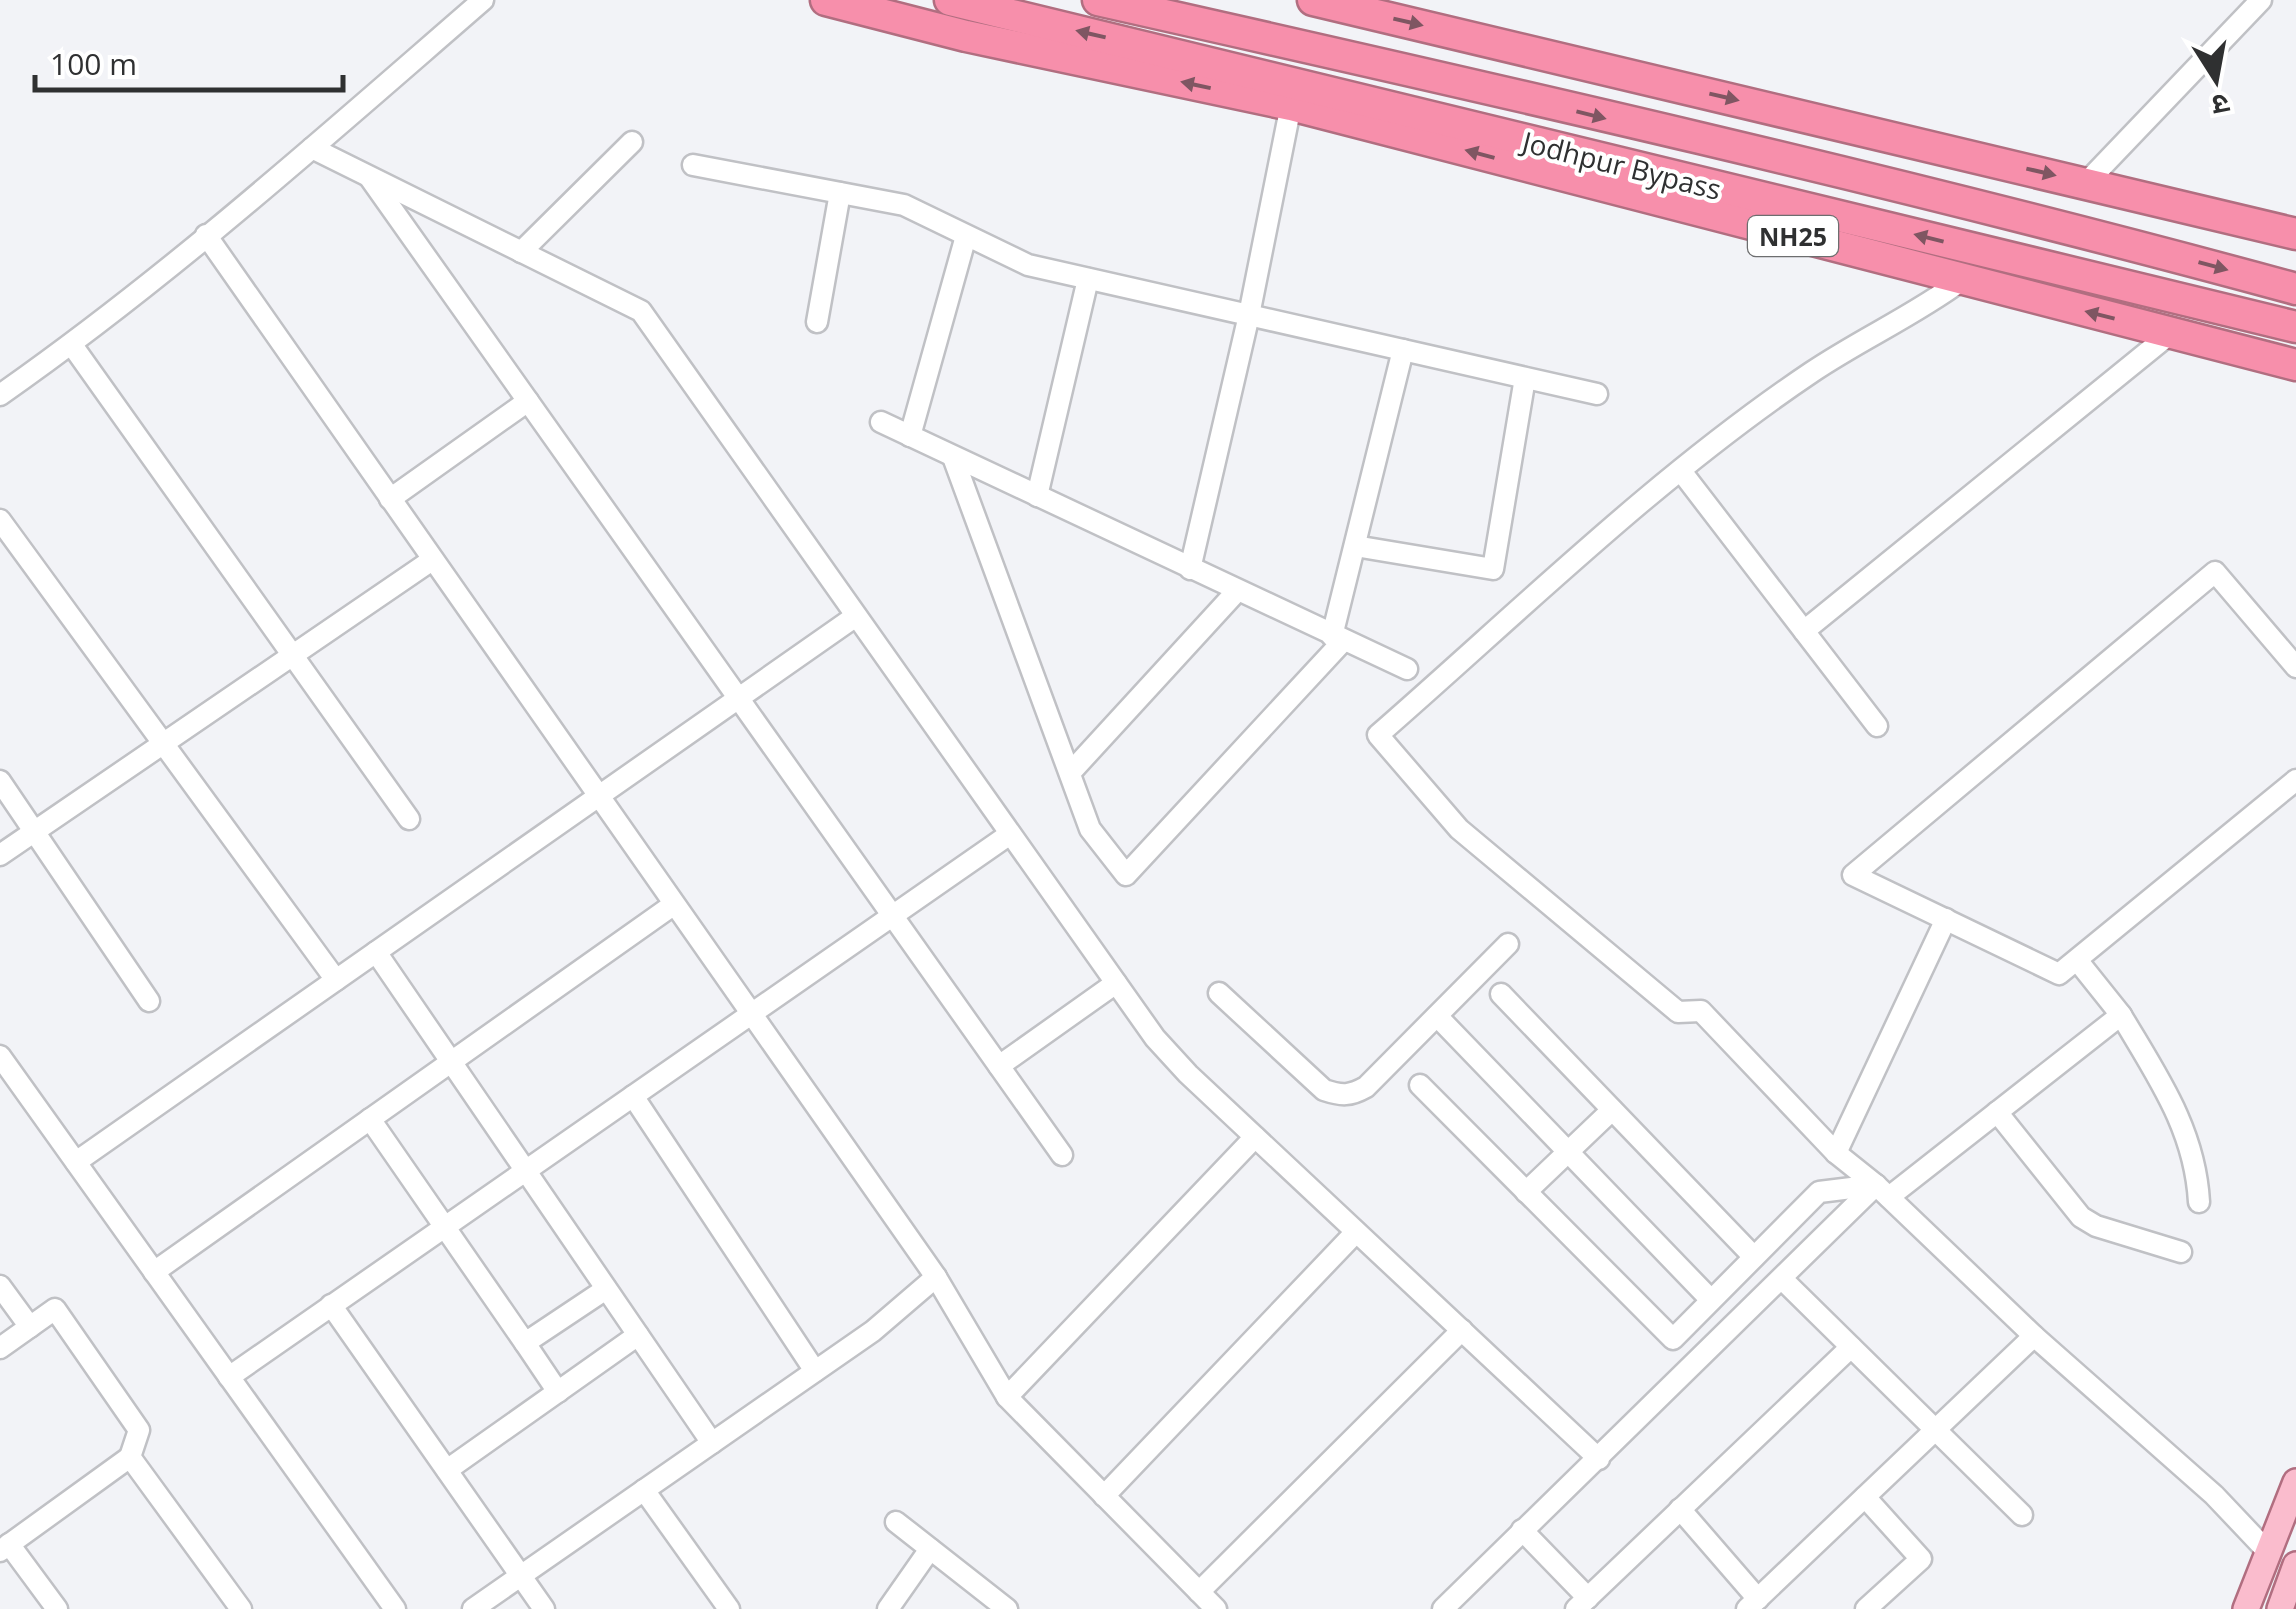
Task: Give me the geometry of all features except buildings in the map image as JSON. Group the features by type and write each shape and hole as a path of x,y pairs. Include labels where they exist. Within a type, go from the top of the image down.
{"highway":[{"name":"NH25","path":"826,0 966,36 1291,105 2296,365"},
{"name":"Jodhpur Bypass","path":"950,0 2296,327"},
{"name":"Jodhpur Bypass","path":"1098,0 1395,66 2057,225 2296,289"},
{"path":"1313,0 2296,234"}],"main road":[{"path":"2251,1598 2296,1482"},
{"path":"2286,1606 2296,1565"}],"street":[{"path":"2,389 72,344 312,148 482,0"},
{"path":"2087,182 2261,0"},
{"path":"1190,569 1249,315 1291,105"},
{"path":"521,252 632,142"},
{"path":"312,148 641,311 1155,1038 1599,1460"},
{"path":"693,164 904,206 1028,265 1597,394"},
{"path":"368,176 1062,1155"},
{"path":"817,322 840,193"},
{"path":"206,235 672,906 936,1277 1007,1396 1216,1609"},
{"path":"910,436 966,236"},
{"path":"1036,496 1088,279"},
{"path":"1962,280 1927,306 1813,371 1681,472 1378,735 1459,829 1678,1012 1701,1011 1836,1153 1882,1191 2034,1336 2214,1494 2269,1553"},
{"path":"1804,631 2171,333"},
{"path":"72,344 409,819"},
{"path":"953,457 1090,830 1126,876 1338,639 1354,546 1404,350"},
{"path":"1354,546 1493,569 1526,378"},
{"path":"390,499 528,401"},
{"path":"880,422 1408,669"},
{"path":"1681,472 1877,726"},
{"path":"0,520 336,980"},
{"path":"0,854 432,560"},
{"path":"2296,667 2288,641 2216,572 1853,875 2059,974 2296,780"},
{"path":"1070,773 1237,591"},
{"path":"76,1162 856,616"},
{"path":"0,781 149,1000"},
{"path":"229,1377 1010,834"},
{"path":"154,1272 672,906"},
{"path":"1836,1153 1946,920"},
{"path":"1219,993 1324,1090 1342,1096 1366,1087 1508,944"},
{"path":"376,952 712,1443"},
{"path":"2077,960 2121,1015 2186,1128 2197,1170 2199,1202"},
{"path":"999,1066 1116,983"},
{"path":"1501,994 1754,1257"},
{"path":"1443,1609 1782,1279 1882,1191 1997,1112 2121,1015"},
{"path":"1437,1016 1712,1300"},
{"path":"0,1056 395,1609"},
{"path":"1420,1085 1673,1339 1819,1192 1882,1191"},
{"path":"633,1096 815,1371"},
{"path":"1526,1192 1612,1110"},
{"path":"1997,1112 2080,1216 2096,1226 2181,1252"},
{"path":"370,1119 448,1225 558,1392"},
{"path":"1007,1396 1255,1137"},
{"path":"1104,1496 1356,1232"},
{"path":"473,1609 872,1331 936,1277"},
{"path":"1782,1279 2022,1515"},
{"path":"0,1286 30,1327"},
{"path":"524,1343 606,1289"},
{"path":"332,1306 544,1609"},
{"path":"0,1348 56,1309 139,1430 130,1457 5,1547 57,1609"},
{"path":"1199,1592 1462,1330"},
{"path":"447,1470 638,1336"},
{"path":"1680,1508 1752,1604 2034,1336"},
{"path":"1522,1530 1582,1603 1852,1347"},
{"path":"130,1457 241,1609"},
{"path":"644,1490 729,1609"},
{"path":"1865,1497 1921,1559 1866,1609"},
{"path":"896,1522 1007,1609"},
{"path":"888,1609 930,1549"},
{"path":"2251,1598 2286,1606"}]}
